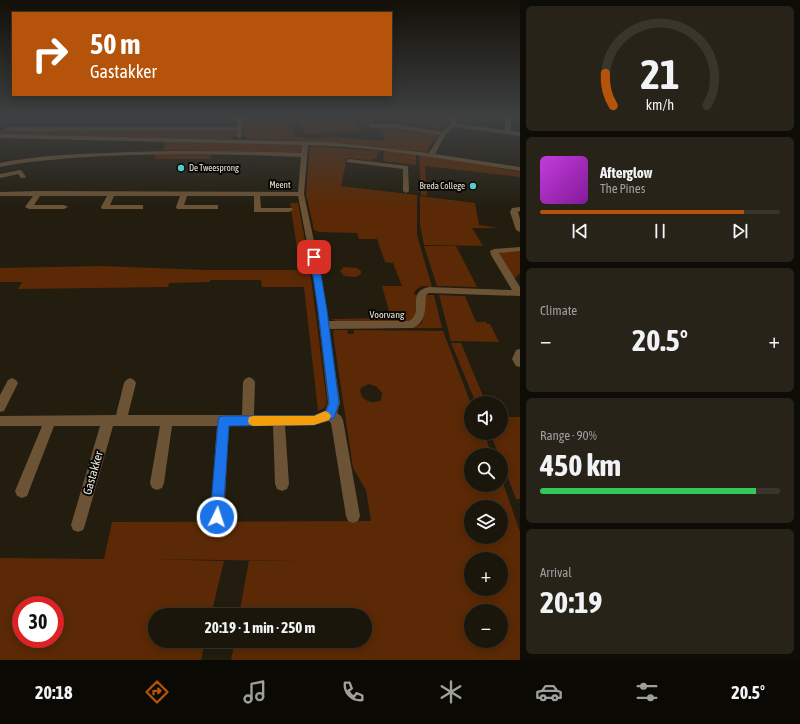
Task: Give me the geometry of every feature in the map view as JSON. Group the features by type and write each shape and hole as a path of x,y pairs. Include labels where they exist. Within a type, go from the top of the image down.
{"street":[{"name":"Meent","path":"0,194 301,194 305,147"},
{"path":"363,147 431,155 520,169"},
{"path":"431,155 436,147"},
{"path":"379,164 381,148"},
{"path":"0,158 1,165 40,158 182,151 304,155"},
{"path":"349,161 406,167 406,191"},
{"path":"0,176 20,172 23,177"},
{"path":"39,194 29,207 64,207"},
{"path":"112,194 105,207 140,207"},
{"path":"184,194 180,207 215,207"},
{"name":"Meent","path":"257,194 257,210 289,210"},
{"path":"0,421 279,421 314,420 330,414 334,403 325,325 317,270 301,194"},
{"path":"520,210 515,210 514,212 520,230"},
{"name":"Voorvang","path":"519,293 494,251 520,249"},
{"name":"Voorvang","path":"325,325 416,324 419,320 421,294 424,291 429,290 519,293"},
{"path":"520,353 517,359 520,363"},
{"path":"248,421 249,382"},
{"path":"0,407 12,383"},
{"name":"Gastakker","path":"78,525 114,421 130,383"},
{"path":"330,414 337,420 352,516"},
{"path":"22,491 50,421"},
{"path":"156,483 167,421"},
{"path":"217,517 223,421"},
{"path":"279,421 282,484"}],"shaded area":[{"path":"164,147 301,147 300,152 297,153 163,150"},
{"path":"310,147 321,147 378,151 377,158 373,158 373,160 377,161 347,158 341,186 417,195 417,235 432,287 421,286 415,291 414,294 417,295 415,318 413,321 336,321 331,319 391,318 382,286 402,286 393,263 385,262 377,239 359,239 357,233 319,232 314,230 306,194"},
{"path":"372,147 430,147 426,152"},
{"path":"384,150 416,154 416,165 383,161"},
{"path":"156,154 211,155 210,159 154,159"},
{"path":"419,154 467,161 468,163 520,172 520,177 425,166 427,196 421,195"},
{"path":"420,196 475,203 479,225 498,228 472,228 483,246 424,245 420,224"},
{"path":"290,203 298,203 310,267 300,267"},
{"path":"424,246 456,246 477,287 437,286"},
{"path":"520,251 520,273 514,279 499,254 502,252"},
{"path":"102,266 205,270 310,270 327,403 324,408 318,411 304,287 262,287 261,280 210,280 210,282 169,283 168,287 18,289 22,282 0,282 0,268"},
{"path":"344,267 357,268 361,271 361,274 356,277 344,276 340,271"},
{"path":"425,295 434,295 442,328 413,328 422,323"},
{"path":"439,295 465,296 476,322 486,322 487,324 490,324 499,342 451,341"},
{"path":"334,330 347,330 348,334 354,334 354,330 443,331 468,396 464,396 464,440 487,440 489,448 464,448 464,492 506,492 520,532 520,660 231,660 234,648 372,648 372,608 240,608 249,560 150,559 224,561 213,608 148,608 148,648 204,648 201,660 0,660 0,558 104,559 112,522 371,521 366,490 353,468 333,334","holes":["369,384 377,387 382,393 381,400 373,402 362,397 360,390 362,387"]},
{"path":"451,343 461,343 483,396 473,396"},
{"path":"508,417 520,417 520,499 516,499 508,478 508,448 496,448 493,440 508,440"}],"slow traffic":[{"path":"253,421 314,420 325,416"}],"place":[{"name":"De Tweesprong","path":"181,168"},
{"name":"Breda College","path":"473,186"}],"route":[{"path":"217,517 223,421 314,420 330,414 334,403 323,310 314,257"}]}
